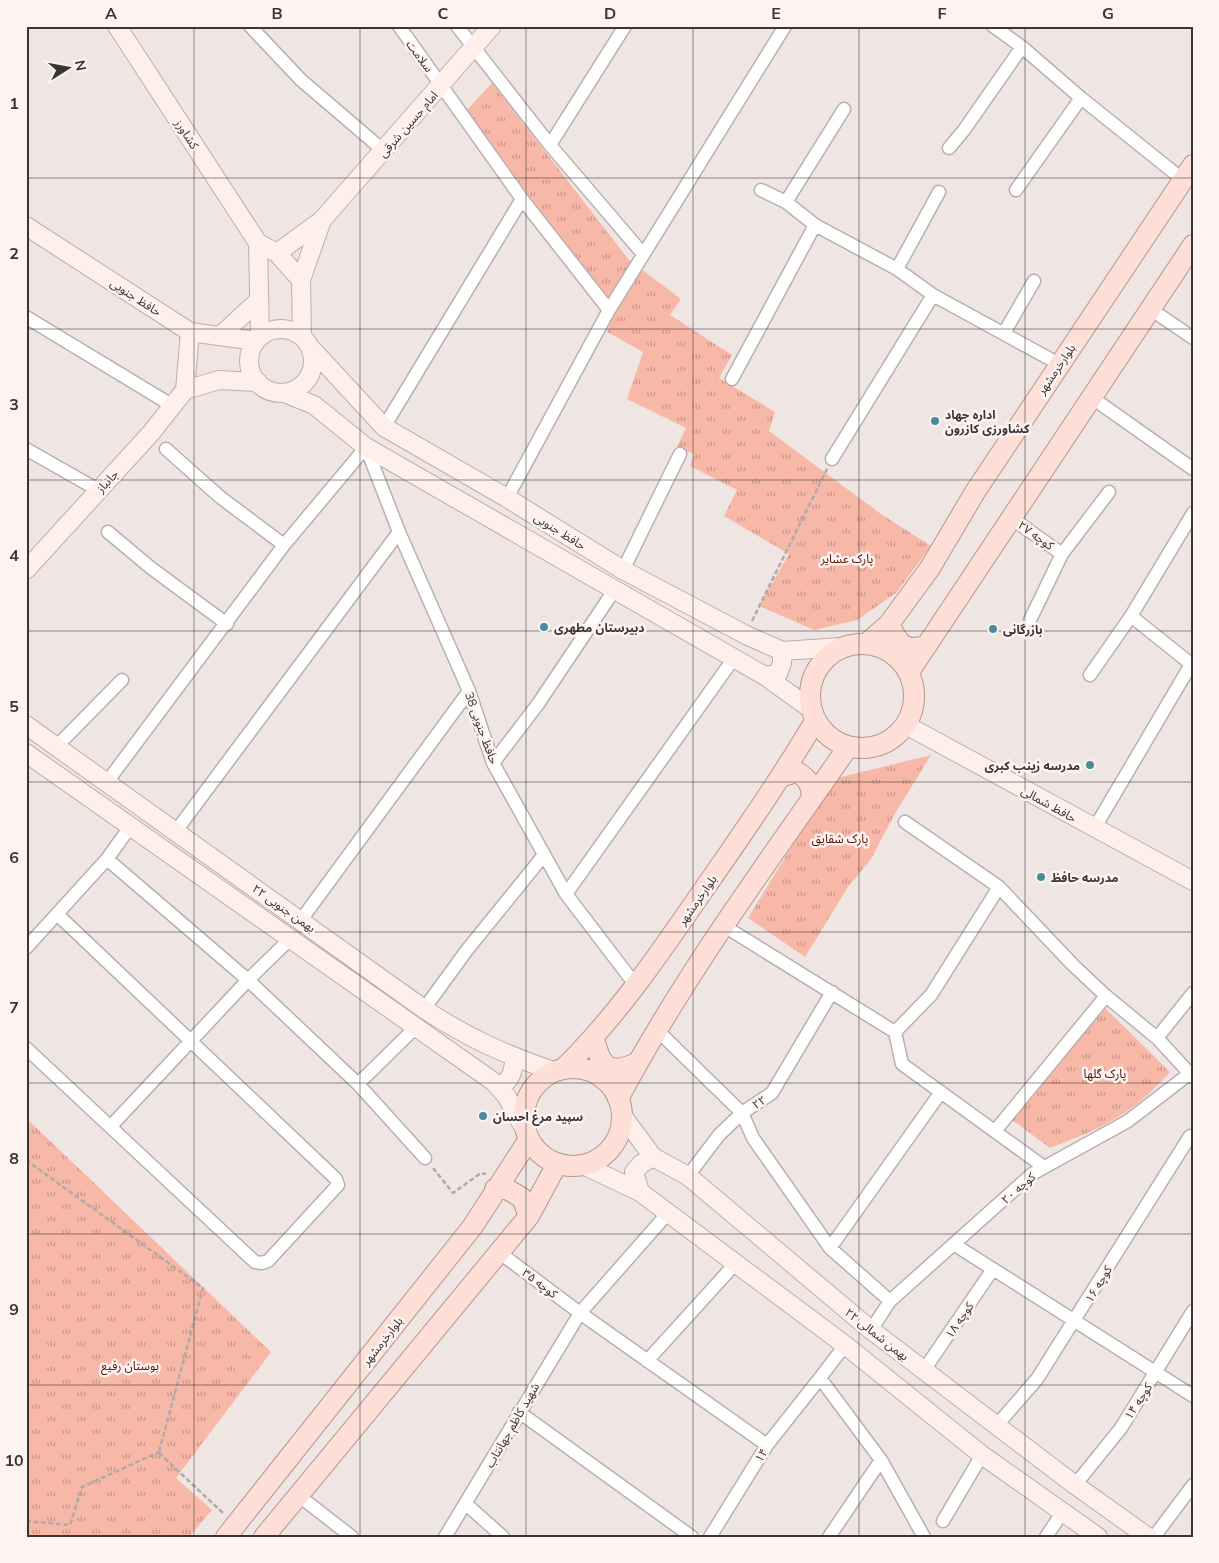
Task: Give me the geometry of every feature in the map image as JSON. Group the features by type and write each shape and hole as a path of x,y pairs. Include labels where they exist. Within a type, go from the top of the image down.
{"main road":[{"name":"بلوارخرمشهر","path":"866,644 889,624 930,568 975,492 1188,172"},
{"path":"908,672 1149,308 1193,245"},
{"path":"889,624 903,646 912,650 926,646"},
{"path":"866,644 891,652 908,672 913,686 914,701 906,725 890,740 870,748 848,747 829,737 813,715 809,697 815,672 831,653 842,647 866,644"},
{"name":"بلوارخرمشهر","path":"558,1070 594,1038 637,987 782,776 813,715"},
{"path":"620,1107 610,1084 601,1076 589,1070 558,1070 543,1077 529,1093 524,1111 527,1134 536,1149 557,1164 583,1165 605,1154 614,1144 619,1133 620,1107 638,1063 724,926 848,747"},
{"path":"782,776 797,772 807,778 812,787 812,798"},
{"path":"594,1038 598,1054 607,1067 620,1070 638,1063"},
{"name":"بلوارخرمشهر","path":"231,1531 473,1226 527,1134"},
{"path":"264,1537 500,1253 529,1216 557,1164"},
{"path":"498,1184 522,1198 529,1216"}],"street":[{"name":"کشاورز","path":"117,26 258,243"},
{"path":"250,26 301,80 384,151"},
{"name":"سلامت","path":"399,26 522,199 609,310"},
{"path":"457,26 471,47 550,145 643,254"},
{"name":"امام حسین شرقی","path":"322,220 441,85 471,47 492,26"},
{"path":"550,145 625,26"},
{"path":"507,498 609,310 785,26"},
{"path":"993,26 1022,47 1081,98 1188,172"},
{"path":"949,148 964,130 1022,47"},
{"path":"1016,190 1081,98"},
{"path":"786,202 844,109"},
{"path":"761,190 786,202 815,225 897,269 933,295 1059,364"},
{"path":"897,269 939,192"},
{"path":"384,426 522,199"},
{"path":"277,253 322,220"},
{"path":"301,280 277,253 258,243 258,339 250,356 250,366 258,382 269,391 284,393 298,388 309,378 314,363 307,342 301,280 322,220"},
{"path":"732,379 815,225"},
{"name":"حافظ جنوبی","path":"26,226 190,332 258,339"},
{"path":"1004,333 1034,280"},
{"path":"832,459 933,295"},
{"path":"220,336 259,300"},
{"path":"1149,308 1193,338"},
{"path":"26,317 173,406"},
{"path":"258,339 276,329 294,331 307,342"},
{"path":"190,332 185,390 219,380 258,382"},
{"name":"حافظ جنوبی","path":"307,342 384,426 507,498 623,570 746,635 782,651 842,647"},
{"name":"جانباز","path":"26,570 173,406 185,390"},
{"name":"حافظ جنوبی","path":"284,393 314,405 366,447 765,676 813,715"},
{"path":"1091,396 1193,469"},
{"path":"108,782 284,545 366,447"},
{"name":"حافظ جنوبی 38","path":"366,447 399,532 469,691 493,763 566,894 637,987"},
{"path":"26,448 98,490"},
{"path":"166,449 220,497 284,545"},
{"path":"623,570 680,454"},
{"path":"1030,620 1062,554 1109,492"},
{"path":"1090,675 1131,616 1193,513"},
{"name":"کوچه ۲۷","path":"1010,517 1062,554"},
{"path":"108,532 151,568 227,624"},
{"path":"176,831 399,532"},
{"path":"493,763 538,704 615,589"},
{"path":"1094,829 1192,663 1131,616"},
{"path":"765,676 778,674 782,663 782,651"},
{"path":"566,894 734,658"},
{"path":"57,746 122,680"},
{"path":"302,920 469,691"},
{"name":"۲۲ بهمن جنوبی","path":"26,725 302,920 424,1009 465,1035 515,1058 558,1070"},
{"name":"حافظ شمالی","path":"906,725 1094,829 1191,876"},
{"name":"۲۲ بهمن جنوبی","path":"27,756 416,1027 498,1087 507,1097 527,1134"},
{"path":"905,822 998,888 1106,996 1157,1038 1191,1076"},
{"path":"26,948 58,916 108,859 130,827"},
{"path":"424,1009 466,950 544,855"},
{"path":"108,859 248,980 358,1084 425,1158"},
{"path":"895,1032 931,995 998,888"},
{"path":"26,1048 255,1262 262,1264 268,1261 338,1185 336,1179 58,916"},
{"path":"724,926 895,1032 902,1064 1044,1167"},
{"path":"111,1126 248,980 290,939"},
{"name":"۲۲","path":"688,1176 718,1135 742,1113 772,1093 832,992"},
{"path":"1157,1038 1193,993"},
{"path":"995,1131 1106,996"},
{"path":"358,1084 416,1027"},
{"path":"658,1031 742,1113 754,1138 830,1248 890,1301"},
{"path":"498,1087 507,1083 511,1077 515,1058"},
{"name":"کوچه ۲۰","path":"871,1330 890,1301 955,1245 1032,1174 1128,1121 1191,1076"},
{"path":"830,1248 940,1092"},
{"name":"۲۲ بهمن شمالی","path":"620,1107 653,1157 688,1176 871,1330 1075,1485 1148,1537"},
{"name":"کوچه ۱۶","path":"998,1425 1037,1378 1076,1320 1190,1136"},
{"path":"640,1192 634,1172 641,1164 653,1157"},
{"path":"583,1165 640,1192 845,1345 982,1455 1098,1537"},
{"name":"شهید کاظم جهانتاب","path":"445,1537 580,1313 668,1214"},
{"path":"955,1245 1193,1396"},
{"name":"کوچه ۳۵","path":"500,1253 580,1313 767,1445"},
{"path":"647,1361 735,1264"},
{"name":"کوچه ۱۸","path":"924,1370 993,1269"},
{"name":"کوچه ۱۴","path":"1075,1485 1121,1428 1193,1311"},
{"name":"۱۴","path":"710,1537 767,1445 845,1345"},
{"path":"820,1378 881,1460 924,1537"},
{"path":"519,1412 692,1537"},
{"path":"943,1521 982,1455"},
{"path":"829,1537 881,1460"},
{"path":"1154,1537 1193,1485"},
{"path":"298,1495 352,1537"},
{"path":"466,1504 503,1537"},
{"path":"1046,1537 1062,1513"}],"path":[{"path":"746,635 832,459"},
{"path":"425,1158 453,1193 481,1173 498,1184"},
{"path":"26,1160 203,1288 159,1452"},
{"path":"26,1521 70,1525 82,1487 159,1452"},
{"path":"159,1452 231,1531"}],"green space":[{"name":"پارک عشایر","path":"492,83 629,260 681,299 670,315 732,355 719,378 775,412 769,431 881,514 931,546 896,593 857,620 814,630 759,606 789,554 724,516 737,490 690,466 694,454 677,447 686,428 627,399 643,352 607,332 615,310 466,111"},
{"name":"پارک شقایق","path":"931,755 893,817 871,859 848,887 805,957 748,918 833,779"},
{"name":"پارک گلها","path":"1105,1008 1170,1072 1143,1099 1115,1119 1101,1127 1050,1148 1007,1116"},
{"name":"بوستان رفیع","path":"26,1118 271,1352 176,1478 212,1510 189,1537 26,1537"}],"place":[{"name":"اداره جهاد کشاورزی کازرون","path":"935,421"},
{"name":"دبیرستان مطهری","path":"544,627"},
{"name":"بازرگانی","path":"993,629"},
{"name":"مدرسه زینب کبری","path":"1090,765"},
{"name":"مدرسه حافظ","path":"1041,877"},
{"name":"سپید مرغ احسان","path":"483,1116"}]}
